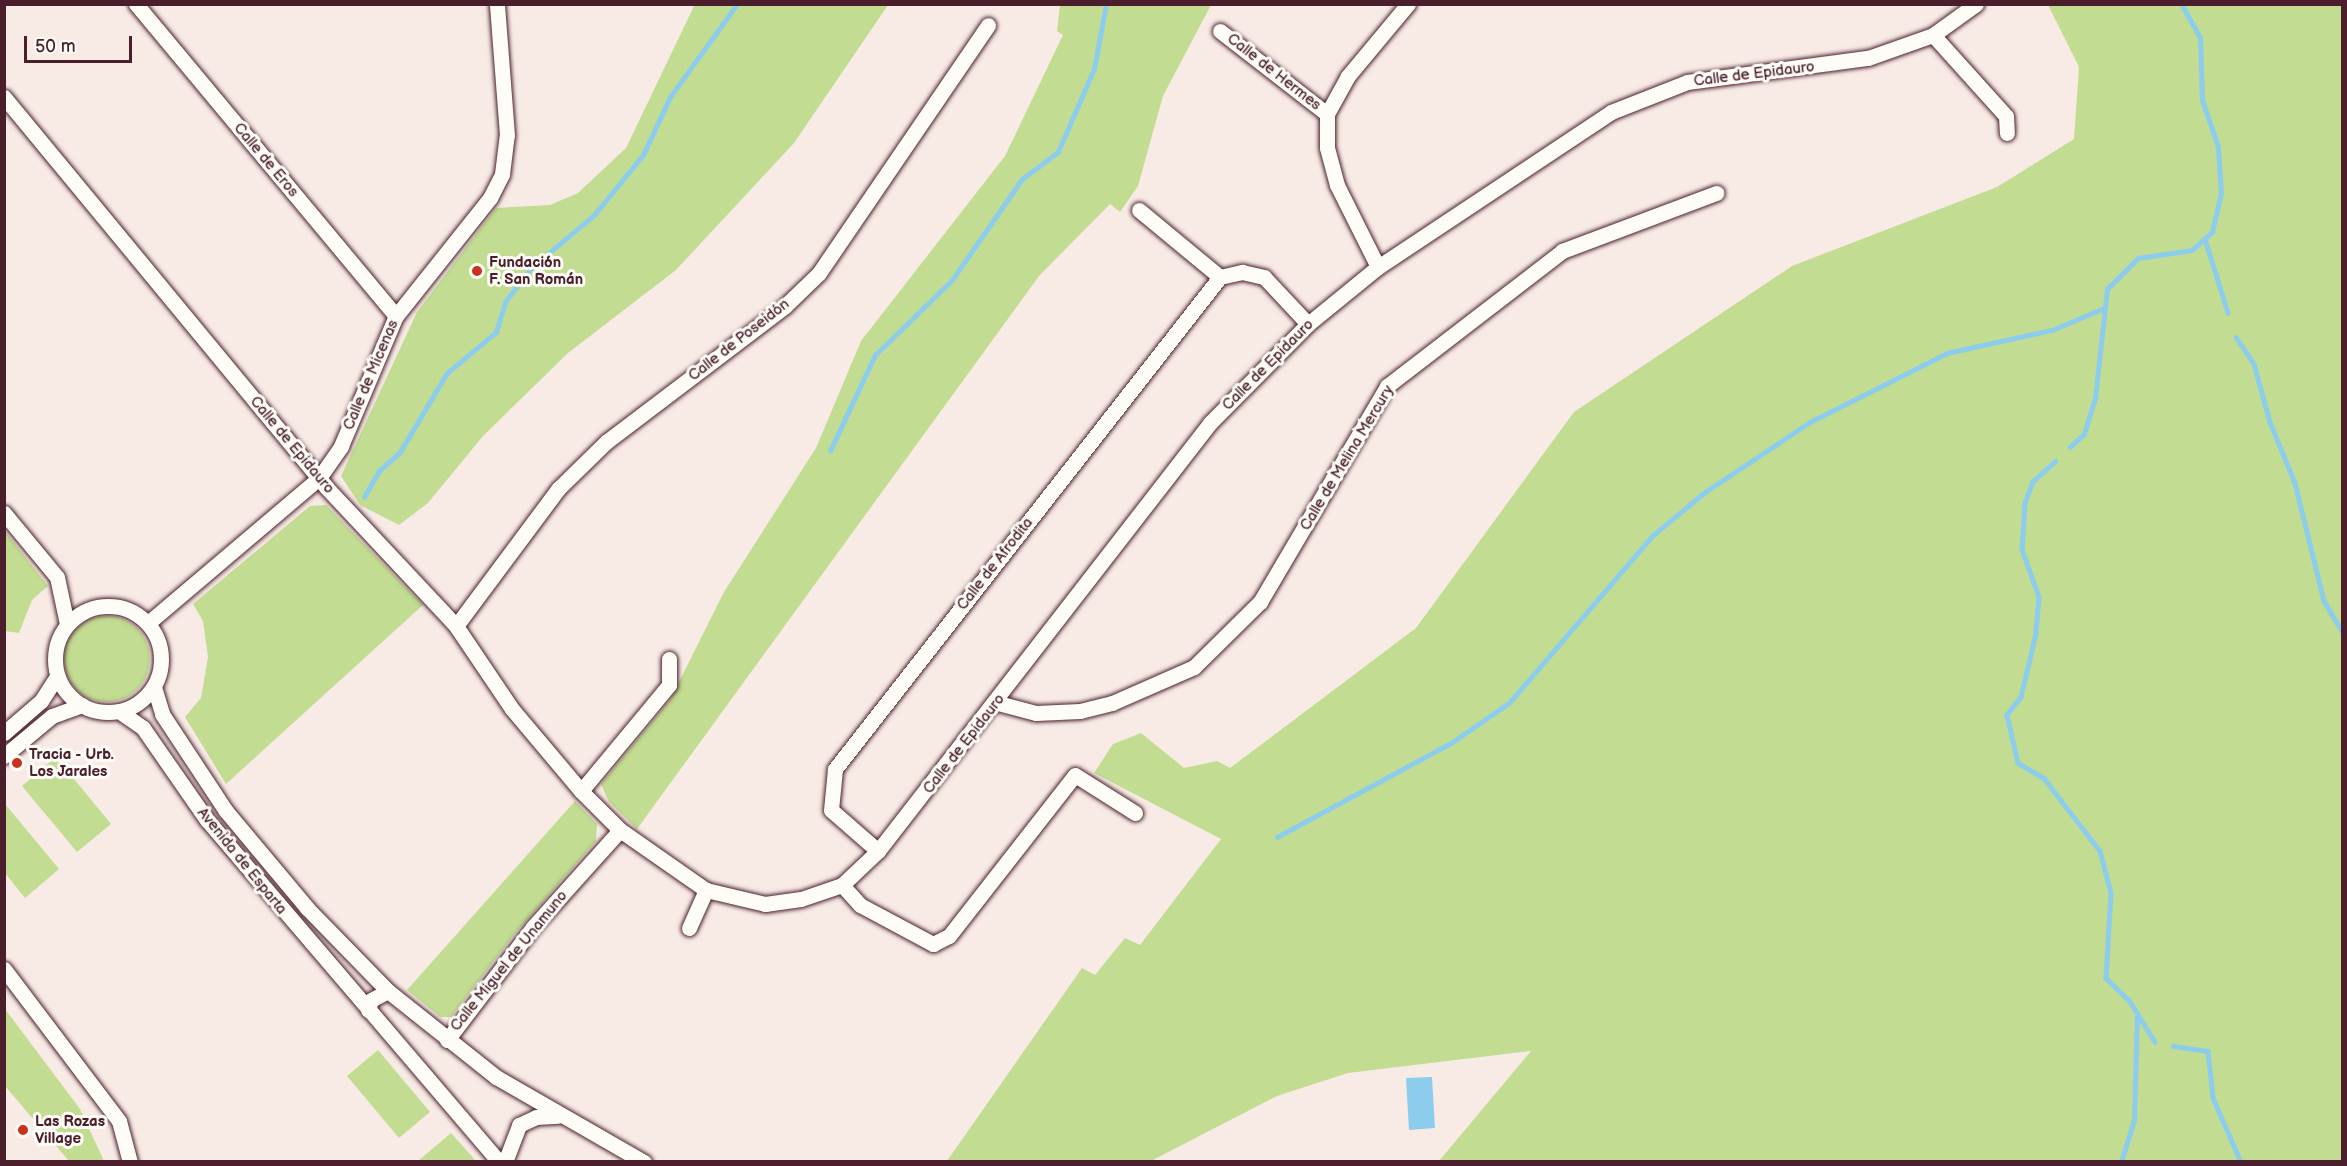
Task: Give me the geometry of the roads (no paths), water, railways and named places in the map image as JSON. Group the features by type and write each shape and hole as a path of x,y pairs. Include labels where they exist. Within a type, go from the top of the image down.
{"street":[{"name":"Calle de Eros","path":"136,4 396,316"},
{"name":"Calle de Micenas","path":"148,623 319,478 341,446 396,316 480,213 502,174 507,135 497,4"},
{"name":"Calle de Hermes","path":"1378,267 1337,184 1327,148 1327,114 1348,76 1408,4"},
{"name":"Calle de Epidauro","path":"4,97 319,478 456,626 512,709 581,790 620,830 706,890 765,904 801,899 842,885 878,851 998,703 1210,423 1308,324 1378,267 1611,112 1687,82 1868,58 1933,34 1976,4"},
{"name":"Calle de Poseidón","path":"456,626 559,488 606,442 785,306 819,273 988,25"},
{"name":"Calle de Hermes","path":"1220,31 1327,114"},
{"path":"1933,34 2006,116 2007,133"},
{"name":"Calle de Melina Mercury","path":"998,703 1036,713 1080,711 1112,703 1194,667 1260,602 1387,386 1562,251 1716,193"},
{"path":"1139,210 1220,277 1242,272 1264,277 1308,324"},
{"name":"Calle de Afrodita","path":"878,851 831,810 835,769 1220,277"},
{"path":"4,513 57,577 67,624"},
{"path":"4,733 41,701 57,676 56,649 67,624 92,607 107,605 129,610 148,623 161,654 154,687 119,711 82,705 52,716 4,756"},
{"path":"581,790 669,685 669,659"},
{"path":"57,676 82,705"},
{"name":"Avenida de Esparta","path":"154,687 162,714 226,811 307,908 388,991 447,1040 558,1116 644,1161"},
{"name":"Avenida de Esparta","path":"119,711 143,728 207,820 499,1161"},
{"path":"842,885 860,905 933,944 949,936 1075,775 1135,813"},
{"name":"Calle Miguel de Unamuno","path":"447,1040 533,927 620,830"},
{"path":"689,928 706,890"},
{"path":"4,969 119,1121 130,1161"},
{"path":"368,1010 371,1000 388,991"},
{"path":"505,1161 519,1125 536,1117 558,1116"}],"water":[{"path":"1432,1077 1435,1128 1409,1130 1406,1078"}],"waterway":[{"path":"364,497 379,471 400,452 447,373 496,332 505,302 531,268 594,215 643,155 670,97 737,4"},
{"path":"830,451 875,355 952,280 1022,179 1058,152 1094,69 1106,4"},
{"path":"2070,447 2084,434 2095,398 2107,289 2138,258 2192,250 2212,232 2221,194 2218,147 2202,100 2200,38 2181,4"},
{"path":"2205,239 2228,313"},
{"path":"1277,837 1451,743 1509,703 1652,536 1705,492 1810,422 1947,353 2052,330 2104,308"},
{"path":"2236,337 2254,364 2270,422 2295,483 2324,601 2342,631"},
{"path":"2056,461 2033,482 2025,503 2022,549 2039,597 2036,634 2021,697 2007,715 2018,763 2044,778 2100,851 2111,893 2106,978 2129,1000 2155,1042"},
{"path":"2121,1162 2134,1120 2137,1014"},
{"path":"2173,1046 2208,1051 2213,1098 2241,1162"}],"place":[{"name":"Fundación F. San Román","path":"477,271"},
{"name":"Tracia - Urb. Los Jarales","path":"17,763"},
{"name":"Las Rozas Village","path":"23,1130"}]}
